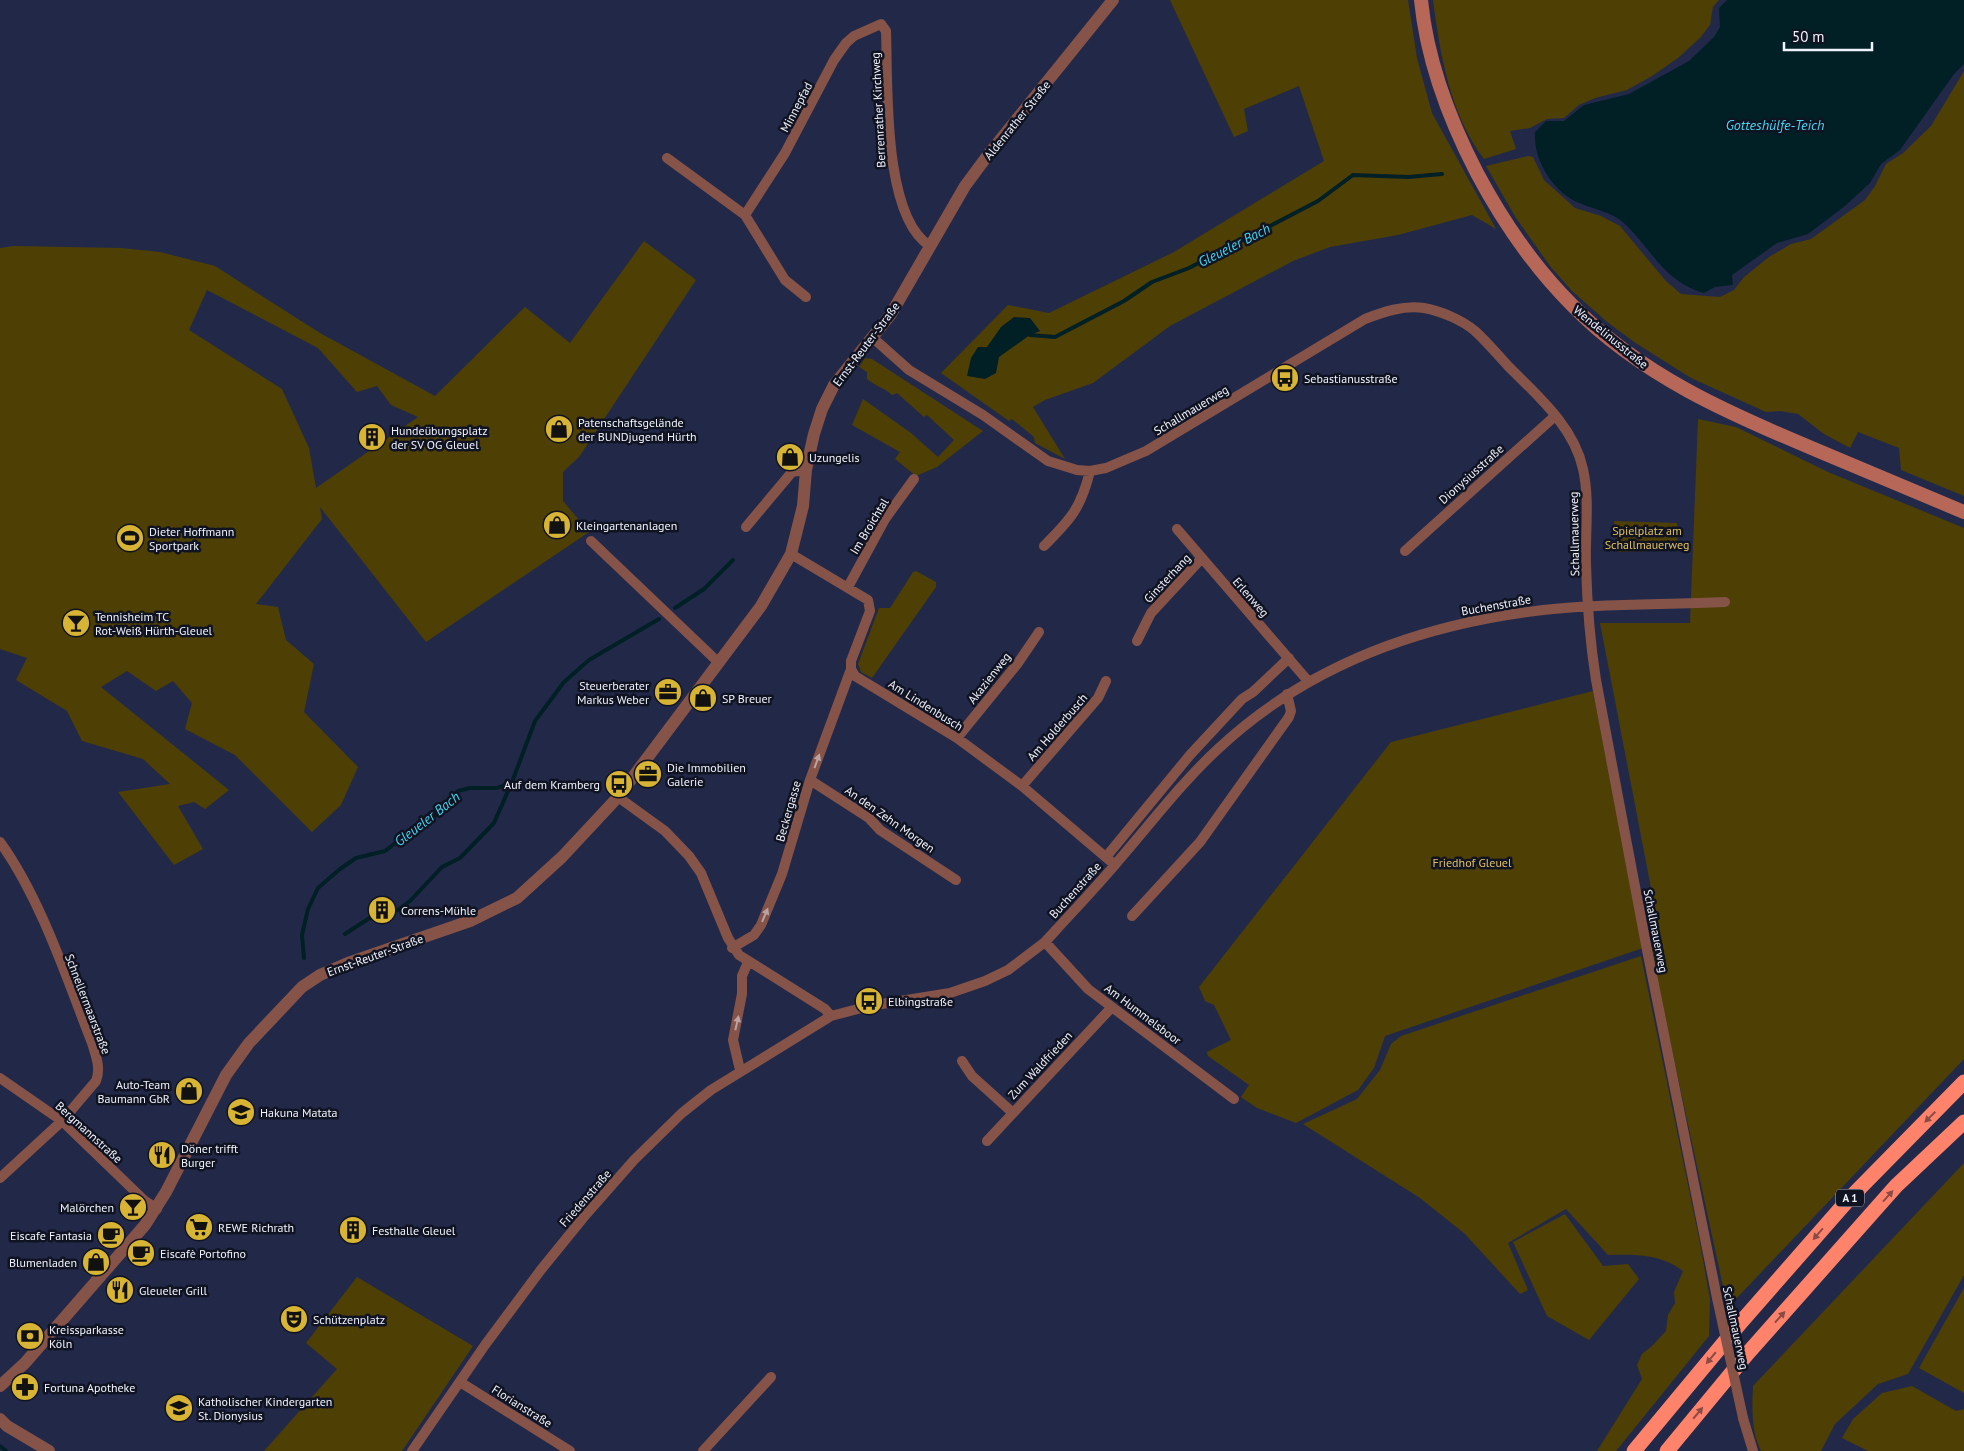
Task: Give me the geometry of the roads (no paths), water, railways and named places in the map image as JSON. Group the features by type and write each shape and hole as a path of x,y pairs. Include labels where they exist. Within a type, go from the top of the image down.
{"highway":[{"name":"A 1","path":"1634,1451 1742,1320 1848,1200 1964,1082"},
{"name":"A 1","path":"1667,1451 1748,1353 1896,1186 1964,1122"}],"main road":[{"name":"Wendelinusstraße","path":"1421,0 1430,50 1442,96 1462,143 1486,190 1514,233 1572,306 1614,342 1651,370 1688,392 1782,436 1964,512"}],"street":[{"name":"Aldenrather Straße","path":"930,246 965,186 988,155 1113,0"},
{"name":"Berrenrather Kirchweg","path":"881,24 886,31 892,168 912,226 921,240 930,246"},
{"name":"Minnepfad","path":"745,215 785,153 834,60 846,43 854,36 881,24"},
{"path":"667,158 745,215 785,280 806,297"},
{"name":"Ernst-Reuter-Straße","path":"0,1386 25,1363 90,1290 157,1209 226,1075 249,1043 302,987 320,975 348,963 470,921 517,898 562,857 618,797 761,606 791,554 803,506 806,470 822,409 834,385 906,290 930,246"},
{"name":"Schallmauerweg","path":"872,337 909,370 983,415 1048,461 1077,470 1090,471 1106,468 1146,451 1365,319 1403,308 1424,308 1452,317 1474,331 1555,416 1571,436 1583,470 1587,505 1588,607 1590,640 1598,690 1647,950 1743,1418 1753,1451"},
{"name":"Dionysiusstraße","path":"1405,551 1555,416"},
{"path":"746,527 792,472 806,470"},
{"path":"1044,546 1066,524 1080,506 1090,471"},
{"name":"Im Broichtal","path":"848,587 885,519 914,479"},
{"name":"Erlenweg","path":"1177,529 1308,681"},
{"path":"592,541 718,662"},
{"path":"791,554 868,600 870,611 851,661 851,669"},
{"name":"Ginsterhang","path":"1138,640 1151,613 1201,559"},
{"name":"Buchenstraße","path":"831,1016 862,1007 959,990 1008,970 1044,942 1115,865 1188,778 1213,754 1287,694 1308,681 1365,654 1422,634 1499,617 1544,610 1724,602"},
{"name":"Akazienweg","path":"957,738 1018,663 1039,632"},
{"name":"Buchenstraße","path":"1106,857 1190,754 1242,699 1253,692 1289,658"},
{"name":"Am Lindenbusch","path":"851,669 856,676 957,738 1022,786 1115,865"},
{"name":"Beckergasse","path":"732,948 754,936 761,925 782,874 810,780 851,669"},
{"name":"Am Holderbusch","path":"1022,786 1098,698 1106,681"},
{"path":"1132,916 1200,842 1235,795 1289,717 1291,711 1287,694"},
{"name":"An den Zehn Morgen","path":"810,780 869,818 880,830 956,880"},
{"path":"618,797 665,831 689,856 701,873 732,948 748,962 825,1009 831,1016"},
{"name":"Schnellermaarstraße","path":"0,842 16,866 31,896 97,1058 99,1074 96,1081 62,1121 0,1178"},
{"name":"Am Hummelsboor","path":"1044,942 1079,981 1234,1099"},
{"path":"740,1070 733,1040 742,994 742,976 748,962"},
{"name":"Zum Waldfrieden","path":"987,1141 1112,1007"},
{"name":"Friedenstraße","path":"412,1451 540,1271 634,1160 682,1113 740,1070 831,1016"},
{"path":"962,1061 972,1076 1013,1114"},
{"name":"Bergmannstraße","path":"0,1078 62,1121 145,1201 157,1209"},
{"path":"703,1451 771,1377"},
{"name":"Florianstraße","path":"460,1382 570,1451"},
{"path":"0,1419 49,1451"}],"water":[{"name":"Gotteshülfe-Teich","path":"1727,0 1964,0 1964,64 1954,74 1900,150 1881,164 1870,183 1845,206 1808,234 1777,243 1732,275 1733,285 1715,287 1704,293 1690,288 1669,274 1622,221 1610,214 1579,203 1561,191 1546,174 1541,164 1535,143 1535,132 1546,121 1564,121 1584,105 1629,94 1689,61 1714,37 1720,27 1719,8"},
{"path":"1014,317 1030,318 1040,331 1030,335 999,357 996,373 985,379 967,376 971,358 978,347 987,347 1001,327"}],"waterway":[{"name":"Gleueler Bach","path":"1030,335 1055,337 1124,301 1152,282 1189,268 1318,201 1353,175 1408,177 1442,174"},
{"name":"Gleueler Bach","path":"675,608 704,589 733,560"},
{"name":"Gleueler Bach","path":"304,958 302,935 308,909 318,888 356,858 385,851 407,834 433,818 458,791 470,788 497,788 512,782 535,721 564,682 589,660 659,619"},
{"path":"345,934 368,919 398,910 410,901 442,867 460,858 494,823 512,782"},
{"path":"0,1446 6,1451"}],"place":[{"name":"Sebastianusstraße","path":"1285,378"},
{"name":"Patenschaftsgelände der BUNDjugend Hürth","path":"559,429"},
{"name":"Hundeübungsplatz der SV OG Gleuel","path":"372,437"},
{"name":"Uzungelis","path":"790,457"},
{"name":"Kleingartenanlagen","path":"557,525"},
{"name":"Dieter Hoffmann Sportpark","path":"130,538"},
{"name":"Tennisheim TC Rot-Weiß Hürth-Gleuel","path":"76,623"},
{"name":"Steuerberater Markus Weber","path":"668,692"},
{"name":"SP Breuer","path":"703,698"},
{"name":"Die Immobilien Galerie","path":"648,774"},
{"name":"Auf dem Kramberg","path":"619,784"},
{"name":"Correns-Mühle","path":"382,910"},
{"name":"Elbingstraße","path":"869,1001"},
{"name":"Auto-Team Baumann GbR","path":"189,1091"},
{"name":"Hakuna Matata","path":"241,1112"},
{"name":"Döner trifft Burger","path":"162,1155"},
{"name":"Malörchen","path":"133,1207"},
{"name":"REWE Richrath","path":"199,1227"},
{"name":"Festhalle Gleuel","path":"353,1230"},
{"name":"Eiscafe Fantasia","path":"111,1235"},
{"name":"Eiscafè Portofino","path":"141,1253"},
{"name":"Blumenladen","path":"96,1262"},
{"name":"Gleueler Grill","path":"120,1290"},
{"name":"Schützenplatz","path":"294,1319"},
{"name":"Kreissparkasse Köln","path":"30,1336"},
{"name":"Fortuna Apotheke","path":"25,1387"},
{"name":"Katholischer Kindergarten St. Dionysius","path":"179,1408"}],"park label":[{"name":"Spielplatz am Schallmauerweg","path":"1647,537"},
{"name":"Friedhof Gleuel","path":"1472,862"}]}
